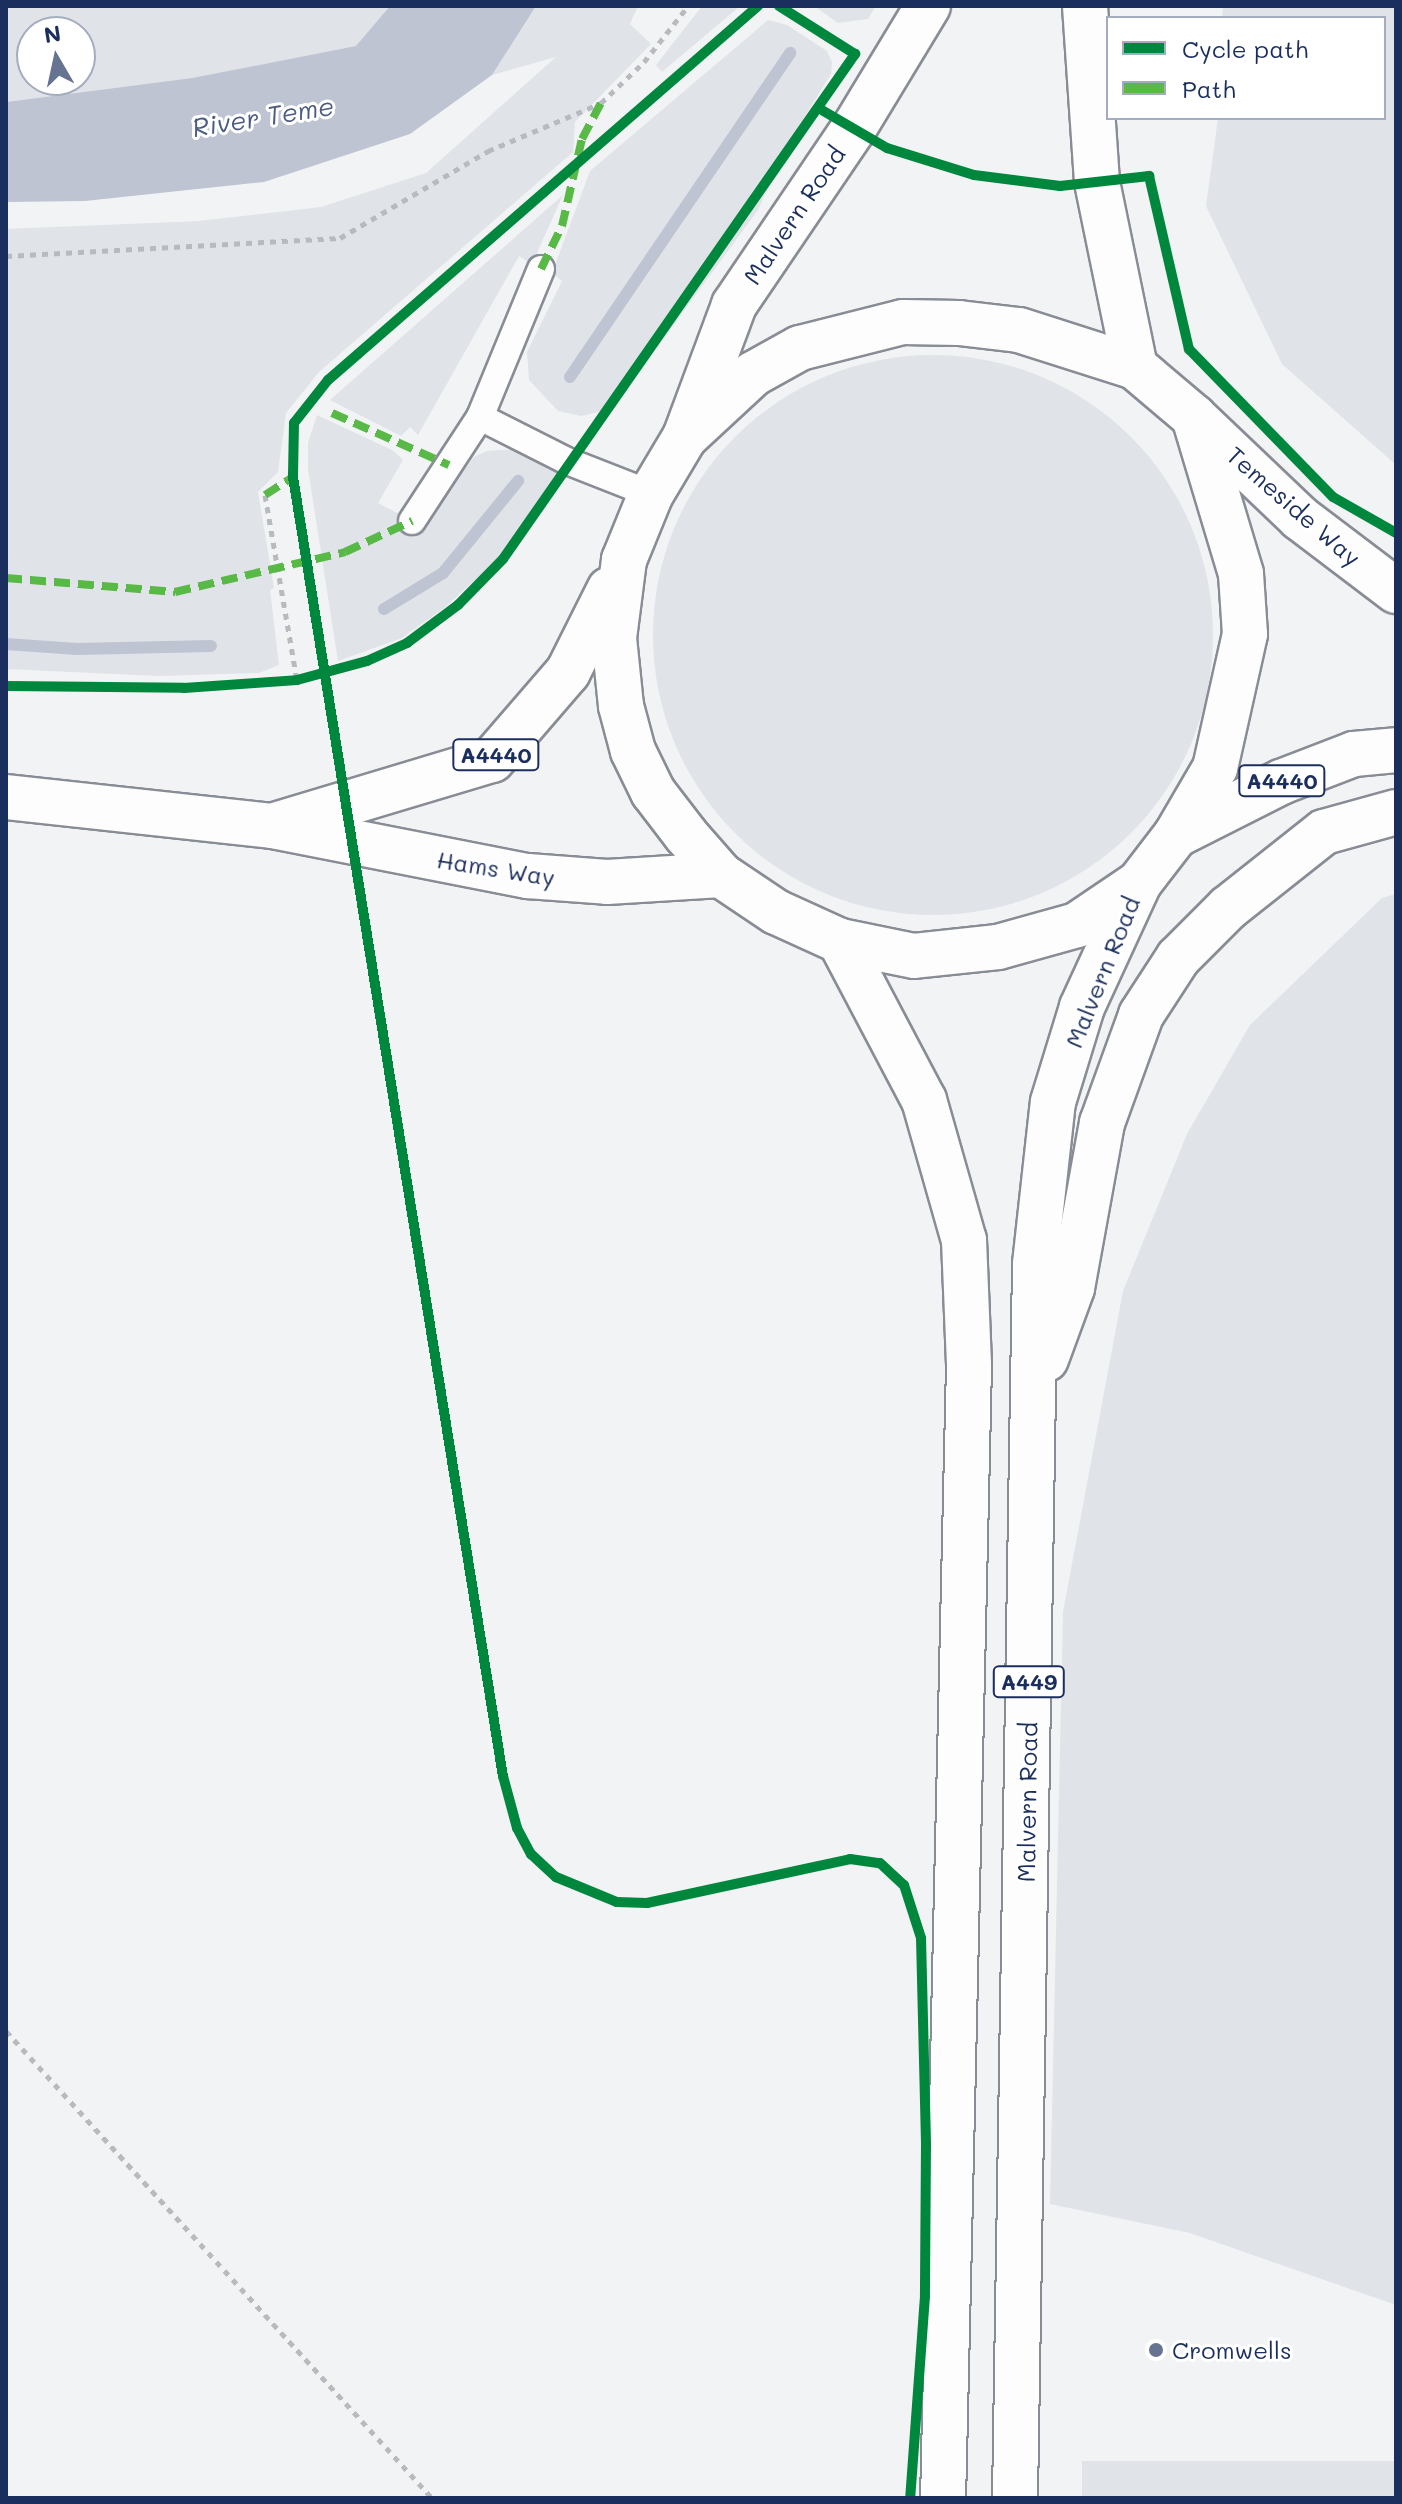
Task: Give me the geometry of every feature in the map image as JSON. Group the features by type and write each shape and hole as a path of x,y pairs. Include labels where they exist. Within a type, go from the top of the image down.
{"main road":[{"name":"Malvern Road","path":"685,437 734,305 854,128 928,6"},
{"path":"1085,6 1097,182 1135,367 1019,330 903,322 800,348 753,374 685,437 651,494 624,560 614,638 621,706 633,751 653,792 721,875 776,912 840,941 914,956 998,947 1077,925 1139,883 1176,835 1215,768 1245,634 1241,574 1194,417"},
{"name":"Temeside Way","path":"1135,367 1194,417 1300,518 1396,591"},
{"name":"Hams Way","path":"272,826 492,760 568,672 624,560"},
{"name":"A4440","path":"1176,835 1296,776 1354,754 1396,750"},
{"name":"Hams Way","path":"6,797 272,826 528,876 607,882 721,875"},
{"path":"1034,1389 1072,1288 1102,1123 1141,1015 1178,958 1240,899 1324,832 1396,812"},
{"name":"Malvern Road","path":"1015,2498 1035,1264 1053,1102 1082,1007 1139,883"},
{"name":"A449","path":"840,941 924,1100 964,1240 969,1365 943,2498"}],"lane":[{"path":"412,521 480,417 541,269"},
{"path":"480,417 567,461 651,494"}],"path":[{"path":"6,256 340,238 488,151 601,103 644,62 688,6"},
{"path":"265,495 297,680"},
{"path":"283,681 311,676"},
{"path":"6,2031 432,2498"}],"shaded area":[{"path":"6,6 390,6 357,46 192,78 96,90 96,16 16,16 16,96 52,96 6,102"},
{"path":"536,6 638,6 630,24 651,44 575,122 573,152 319,372 286,413 278,472 258,492 274,588 270,590 279,665 259,673 158,676 6,669 6,229 199,221 321,207 426,173 556,57 492,75"},
{"path":"702,6 740,6 662,72 656,65"},
{"path":"814,6 876,6 868,19 838,23"},
{"path":"1223,6 1396,6 1396,465 1282,364 1206,206 1218,120 1386,120 1386,16 1222,16"},
{"path":"768,20 787,25 827,51 832,62 831,74 786,147 758,210 612,409 581,416 558,411 529,380 527,352 562,281 552,273 590,171"},
{"path":"563,195 532,264 519,256 418,435 410,427 401,436 330,400"},
{"path":"933,355 988,361 1040,377 1088,402 1131,437 1166,480 1191,528 1207,580 1213,635 1207,690 1191,742 1166,790 1131,833 1088,868 1040,893 988,909 933,915 878,909 826,893 778,868 735,833 700,790 675,742 659,690 653,635 659,580 675,528 700,480 735,437 778,402 826,377 878,361"},
{"path":"317,415 394,451 403,460 378,503 422,526 474,457 487,451 519,449 550,464 560,478 497,560 444,608 402,638 338,661 308,469 308,443"},
{"path":"1396,894 1396,2305 1190,2233 1050,2204 1063,1612 1123,1291 1187,1134 1250,1025 1382,898"},
{"path":"1082,2461 1396,2461 1396,2498 1082,2498"}],"water":[{"name":"River Teme","path":"390,6 536,6 492,75 410,134 264,182 85,201 6,202 6,102 52,96 96,96 96,90 192,78 356,46"}],"waterway":[{"path":"570,377 790,53"},
{"path":"384,609 443,573 518,481"},
{"path":"6,644 77,649 211,646"}],"marked path":[{"path":"541,269 562,226 582,139 601,103"},
{"path":"332,413 449,465"},
{"path":"265,495 293,477"},
{"path":"6,578 175,592 345,552 412,521"}],"cycle path":[{"path":"758,6 328,380 294,423 293,477 503,1776 517,1828 531,1854 556,1877 617,1902 647,1903 850,1859 880,1863 904,1885 921,1938 926,2143 925,2296 910,2498"},
{"path":"6,686 184,688 297,680 367,661 407,643 458,605 503,559 855,54 779,6"},
{"path":"820,109 887,148 974,175 1060,186 1149,176 1189,349 1333,497 1396,533"}],"place":[{"name":"Cromwells","path":"1156,2350"}]}
